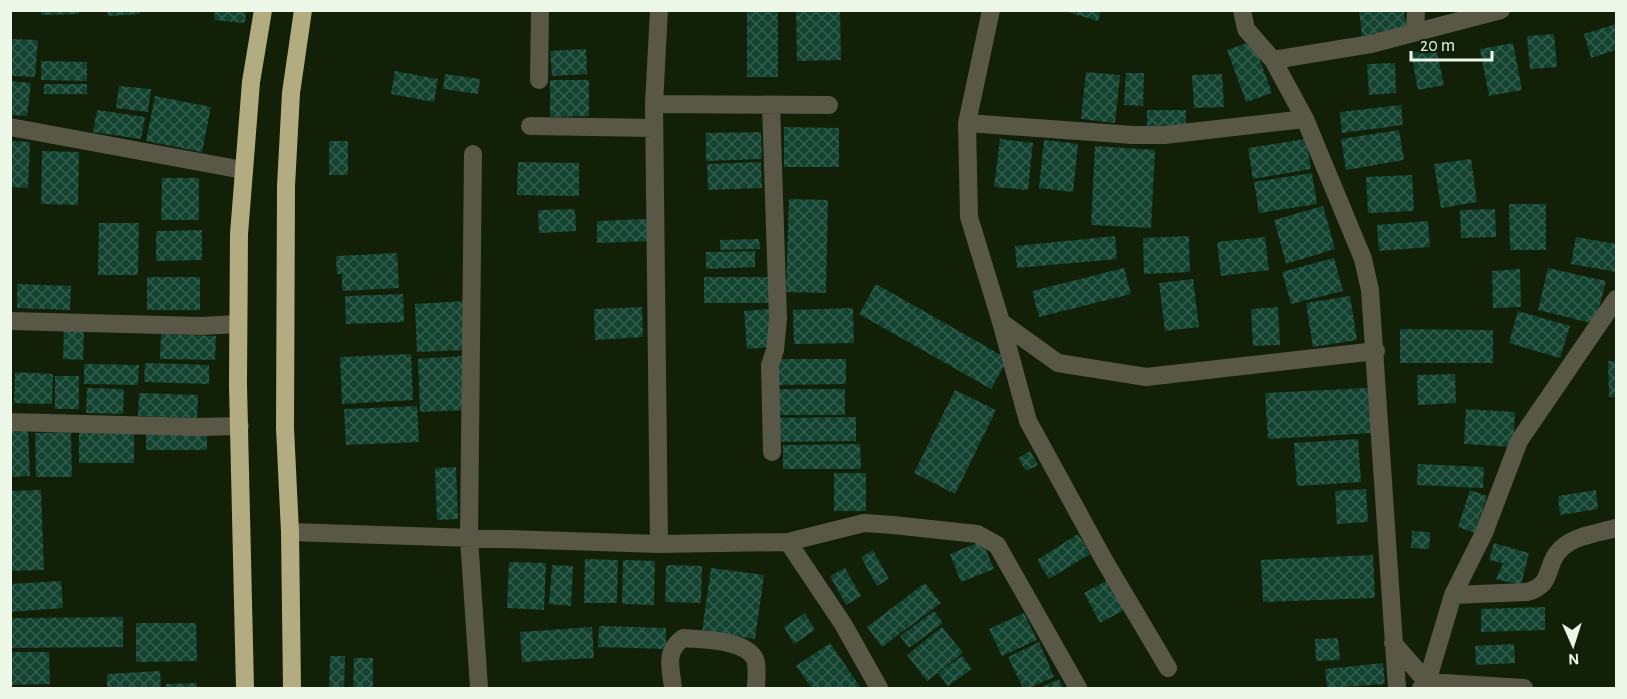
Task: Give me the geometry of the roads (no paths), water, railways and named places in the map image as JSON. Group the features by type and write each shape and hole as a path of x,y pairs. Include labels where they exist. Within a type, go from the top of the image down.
{"highway":[{"path":"245,688 238,324 239,234 251,82 263,10"},
{"path":"292,688 290,532 285,428 285,186 291,93 303,10"}],"street":[{"path":"539,80 540,10"},
{"path":"659,10 654,104 659,544"},
{"path":"992,10 967,123 969,217 1028,421 1104,560 1168,668"},
{"path":"1242,10 1246,29 1274,60 1305,119 1363,259 1370,290 1376,351 1397,688"},
{"path":"1415,32 1416,10"},
{"path":"1274,60 1349,49 1501,10"},
{"path":"654,104 829,105"},
{"path":"771,105 778,320 775,350 770,365 772,452"},
{"path":"967,123 1133,135 1164,135 1305,119"},
{"path":"530,126 654,128"},
{"path":"10,127 243,170"},
{"path":"473,154 469,538 479,688"},
{"path":"1424,685 1453,595 1484,533 1519,441 1617,299"},
{"path":"10,321 201,326 238,324"},
{"path":"1001,322 1058,363 1146,377 1376,351"},
{"path":"10,422 198,428 240,426"},
{"path":"290,532 659,544 788,542 864,524 977,534 997,545 1078,688"},
{"path":"1453,595 1527,592 1539,589 1545,582 1552,560 1562,547 1575,540 1617,528"},
{"path":"788,542 843,624 879,688"},
{"path":"673,688 670,653 675,644 683,638 736,644 748,650 756,661 756,688"},
{"path":"1393,643 1424,685"},
{"path":"1424,685 1524,688"}]}
